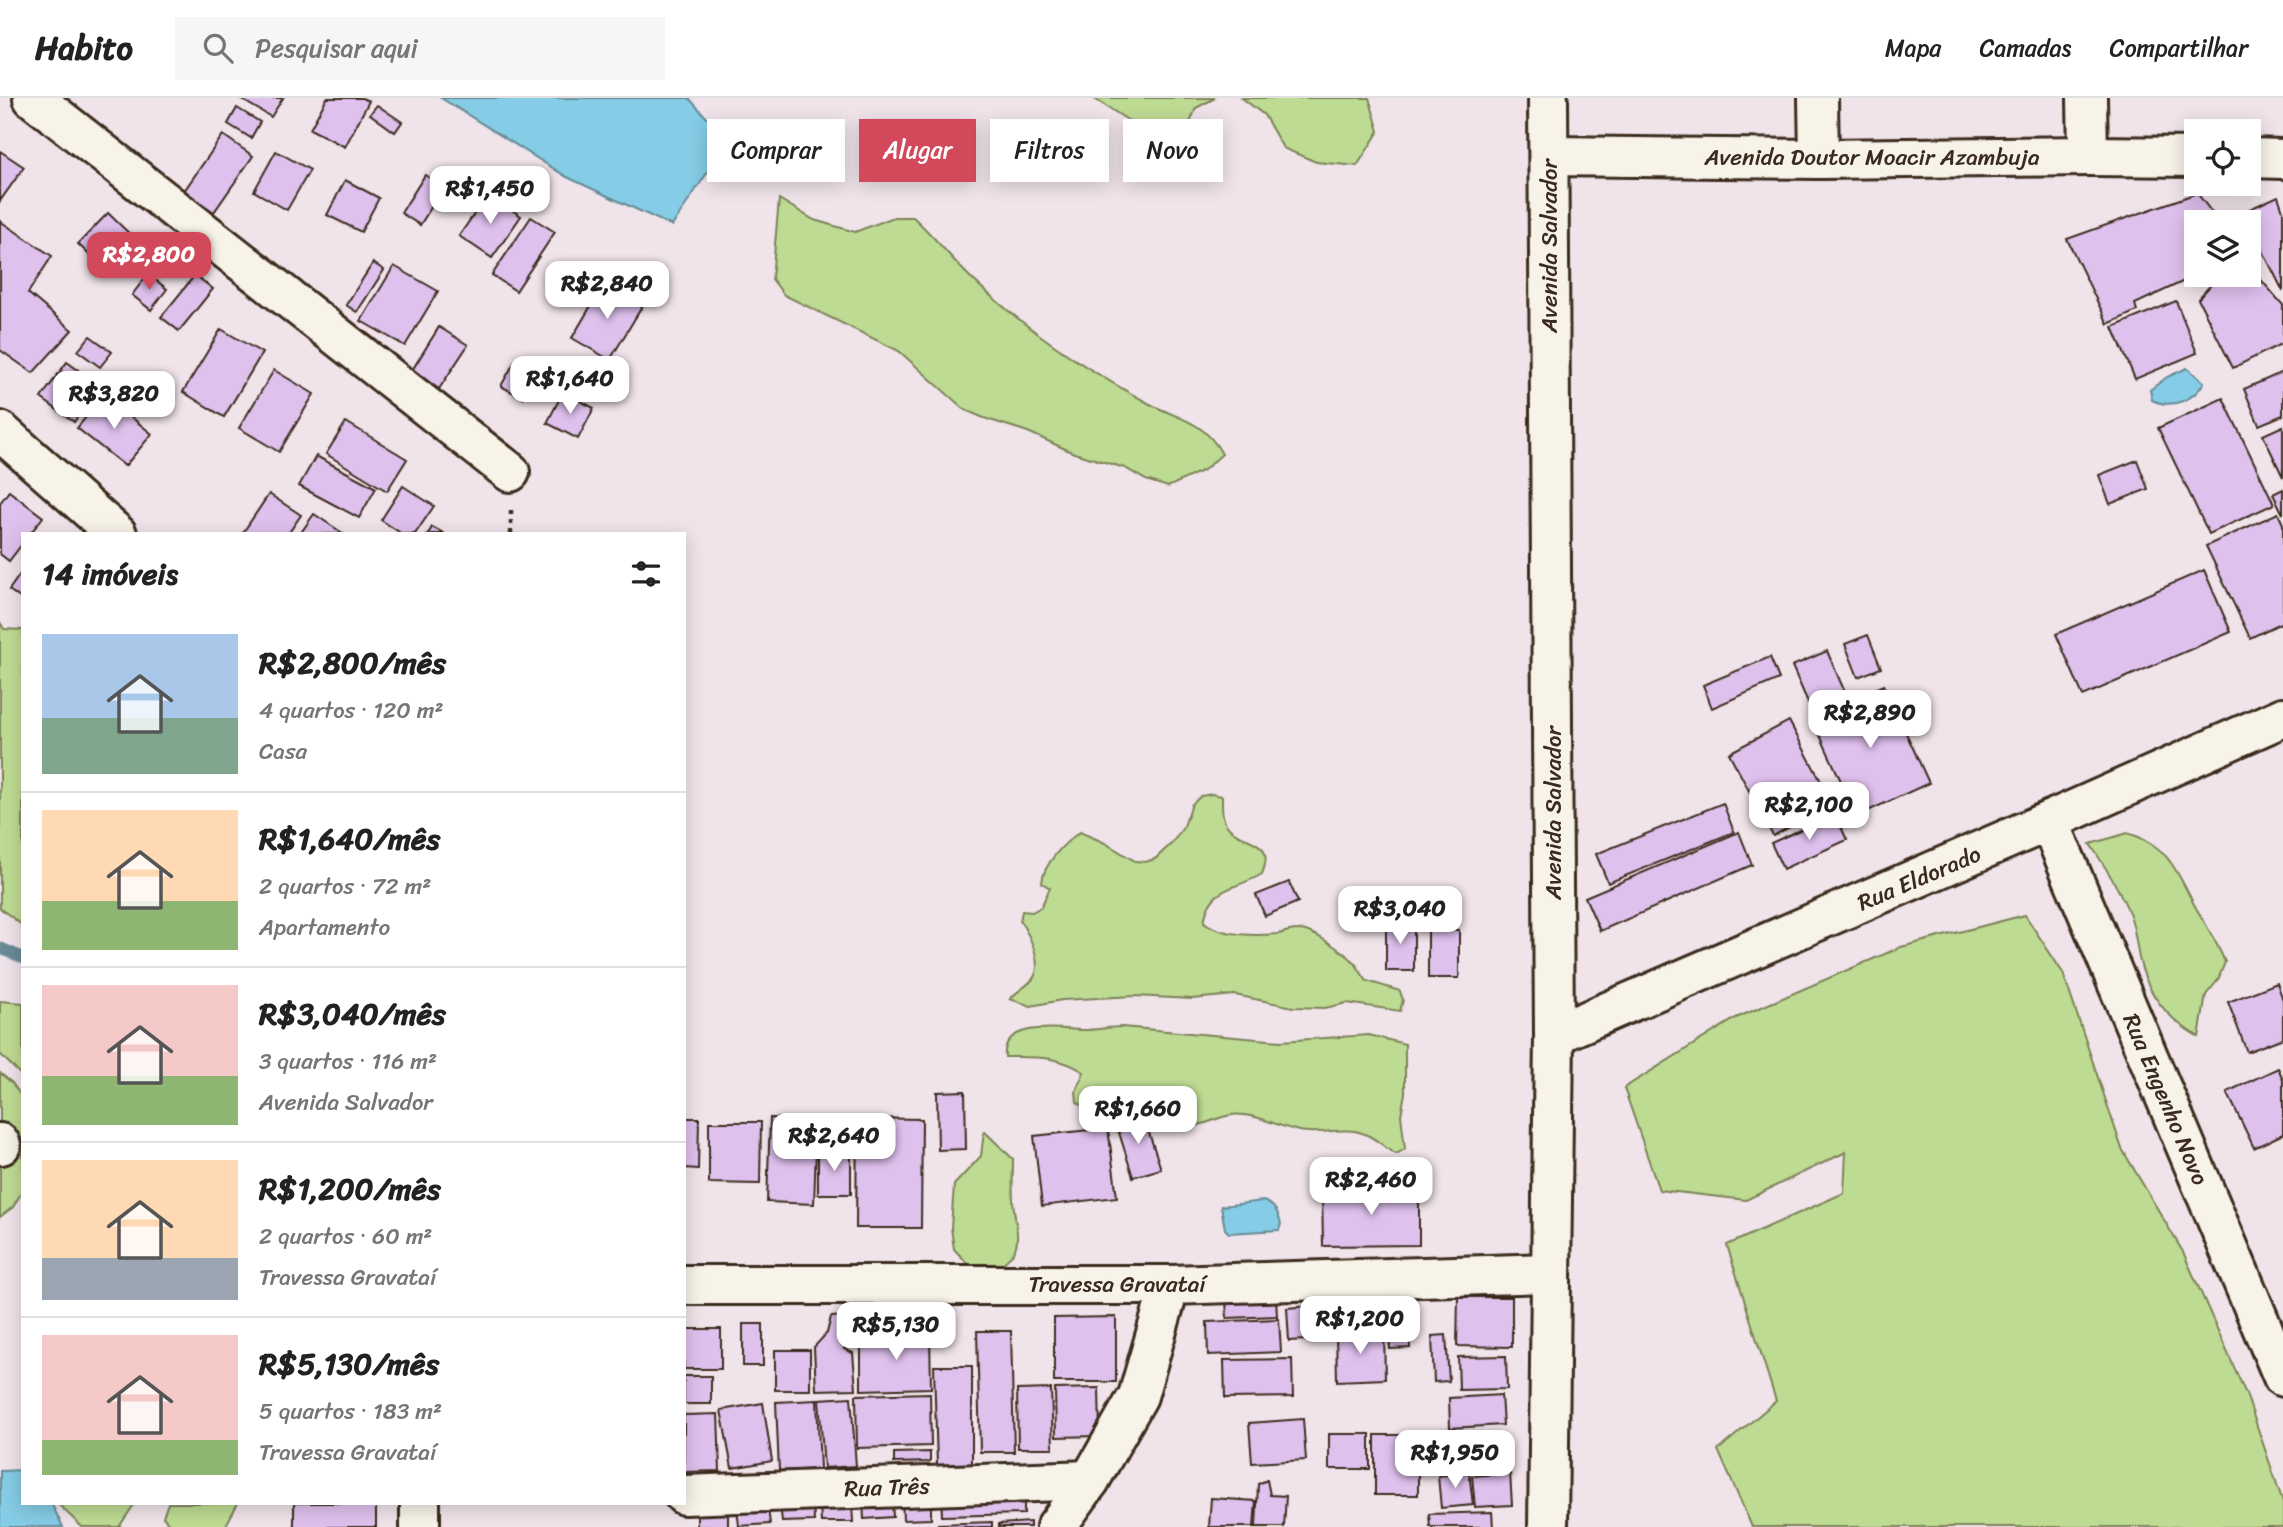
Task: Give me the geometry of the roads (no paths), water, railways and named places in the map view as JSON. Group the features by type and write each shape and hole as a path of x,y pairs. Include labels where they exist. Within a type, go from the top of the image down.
{"street":[{"path":"33,98 510,472"},
{"name":"Avenida Salvador","path":"1548,98 1554,1035 1548,1527"},
{"path":"1818,98 1818,159"},
{"path":"2087,98 2088,156"},
{"name":"Avenida Doutor Moacir Azambuja","path":"1549,156 1818,159 2184,157"},
{"path":"2261,158 2283,159"},
{"path":"0,431 115,532"},
{"name":"Rua Eldorado","path":"1554,1035 2283,717"},
{"name":"Rua Engenho Novo","path":"2049,821 2283,1377"},
{"name":"Travessa Gravataí","path":"686,1285 1170,1285 1550,1273"},
{"path":"1056,1527 1090,1480 1138,1396 1170,1285"},
{"name":"Rua Três","path":"686,1495 1090,1480"},
{"path":"420,1505 420,1527"}],"water":[{"path":"441,98 689,98 708,119 707,173 672,226 567,177"},
{"path":"2187,368 2204,382 2200,389 2181,402 2167,404 2152,400 2150,390 2167,377"},
{"path":"1263,1201 1277,1213 1281,1224 1279,1230 1229,1233 1225,1229 1221,1206"},
{"path":"21,1470 21,1505 52,1505 63,1527 0,1527 0,1471"}],"waterway":[{"path":"0,948 21,957"}]}
